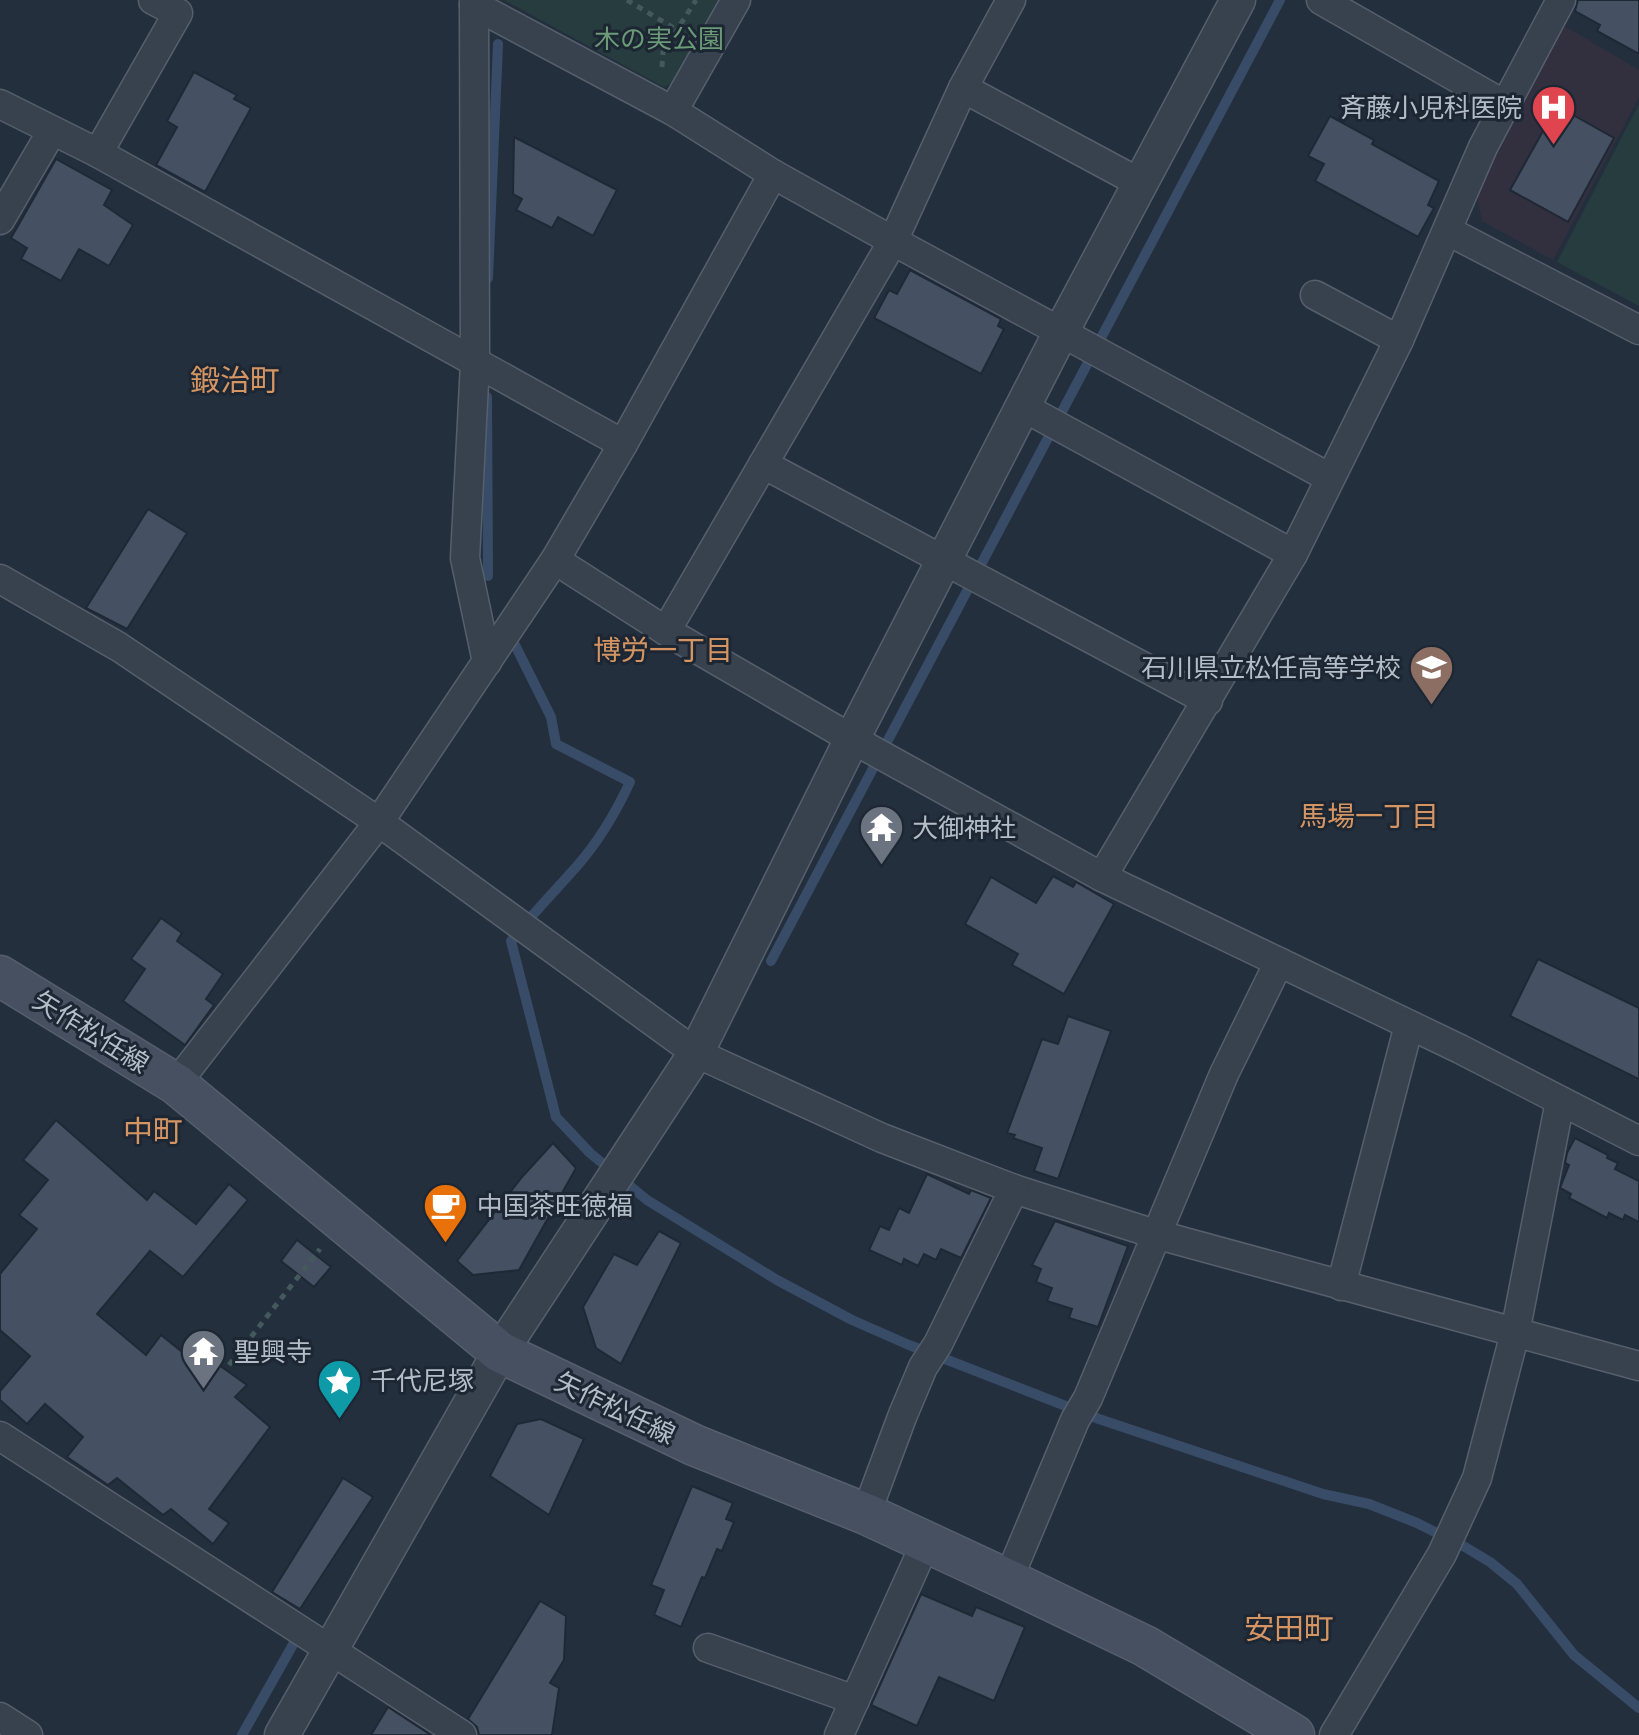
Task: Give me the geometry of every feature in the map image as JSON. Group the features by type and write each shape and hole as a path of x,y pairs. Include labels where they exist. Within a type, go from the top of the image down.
{"main road":[{"name":"矢作松任線","path":"0,976 176,1084 500,1352 694,1445 866,1514 1145,1646 1294,1735"}],"street":[{"path":"98,153 178,13 153,0"},
{"path":"673,111 736,0"},
{"path":"666,631 893,241 963,88 1011,0"},
{"path":"282,1735 500,1352 696,1053 871,750 1086,346 1140,183 1238,0"},
{"path":"1321,0 1503,104"},
{"path":"1102,877 1293,554 1399,340 1503,104 1561,0"},
{"path":"487,662 465,558 475,363 474,2 673,111 773,174 893,241 1330,478"},
{"path":"963,88 1140,183"},
{"path":"0,104 98,153 623,444"},
{"path":"0,220 52,131"},
{"path":"176,1084 379,822 555,560 773,174"},
{"path":"1448,231 1639,330"},
{"path":"1315,295 1399,340"},
{"path":"1047,420 1293,554"},
{"path":"763,464 1208,701"},
{"path":"555,560 666,631 871,750 1102,877 1409,1025 1639,1141"},
{"path":"0,579 119,647 379,822 696,1053 882,1138 1014,1189 1155,1234 1341,1286 1515,1333 1636,1358"},
{"path":"1008,1580 1224,1074 1279,962"},
{"path":"1341,1286 1409,1025"},
{"path":"1334,1735 1442,1554 1477,1478 1515,1333 1560,1101"},
{"path":"866,1514 930,1356 1014,1189"},
{"path":"0,1436 462,1735"},
{"path":"839,1735 926,1542"},
{"path":"708,1648 855,1700"},
{"path":"0,1717 28,1735"}],"path":[{"path":"627,0 677,30"},
{"path":"229,1365 341,1221"}],"shaded area":[{"name":"斉藤小児科医院","path":"1561,24 1639,70 1639,97 1553,260 1482,221 1475,186"}],"green space":[{"name":"木の実公園","path":"504,0 724,0 683,79 664,87"},
{"path":"1639,104 1639,306 1557,262"}],"building":[{"path":"1578,0 1639,0 1639,54 1597,31 1600,25 1575,11"},
{"path":"194,72 237,95 234,99 251,108 205,192 156,165 177,127 167,121"},
{"name":"斉藤小児科医院","path":"1557,106 1614,138 1568,222 1510,190"},
{"path":"1330,116 1374,140 1372,144 1439,181 1428,205 1434,208 1418,237 1315,181 1324,164 1308,156"},
{"path":"514,137 617,190 593,236 558,217 552,228 516,210 522,199 513,194"},
{"path":"56,159 112,190 104,205 133,225 109,266 79,249 61,281 21,259 27,248 11,238"},
{"path":"910,270 1001,319 998,326 1004,329 981,374 874,318 889,290 897,294"},
{"path":"148,509 187,533 127,629 86,608"},
{"path":"1053,876 1073,887 1076,882 1114,904 1064,994 1012,965 1018,954 965,924 991,877 1036,903"},
{"path":"161,918 182,933 177,941 223,974 206,999 214,1005 185,1045 123,1001 145,969 131,959"},
{"path":"1538,959 1639,1008 1639,1079 1510,1016"},
{"path":"1068,1016 1111,1031 1058,1179 1034,1171 1042,1148 1007,1133 1042,1039 1058,1044"},
{"path":"56,1120 147,1200 154,1191 196,1224 229,1184 248,1200 183,1277 150,1251 97,1314 146,1355 161,1335 196,1363 202,1353 247,1385 235,1397 270,1427 209,1509 229,1523 213,1544 171,1509 163,1515 117,1478 108,1485 67,1457 83,1437 45,1404 27,1424 0,1400 0,1391 30,1356 0,1330 0,1274 37,1229 19,1215 48,1180 23,1160"},
{"path":"1575,1138 1608,1155 1607,1158 1618,1163 1615,1169 1639,1181 1639,1222 1625,1215 1623,1220 1609,1213 1607,1218 1569,1198 1571,1194 1560,1188 1569,1165 1565,1163 1567,1153"},
{"path":"553,1143 576,1168 519,1270 473,1275 457,1261 522,1177"},
{"path":"927,1174 969,1194 971,1190 991,1198 961,1258 941,1249 936,1260 924,1254 918,1266 904,1259 902,1265 869,1250 880,1226 889,1230 899,1208 909,1213"},
{"path":"1055,1221 1128,1246 1098,1327 1069,1318 1072,1309 1047,1301 1052,1288 1036,1282 1041,1269 1032,1265"},
{"path":"659,1231 681,1243 621,1364 596,1348 583,1307 614,1254 637,1265"},
{"path":"297,1240 331,1267 314,1287 281,1261"},
{"path":"541,1419 584,1439 549,1515 490,1476 517,1424"},
{"path":"343,1478 373,1497 300,1609 272,1592"},
{"path":"692,1486 733,1503 726,1519 734,1522 722,1551 717,1549 705,1578 702,1577 681,1627 654,1615 664,1590 651,1585"},
{"path":"921,1594 972,1616 976,1607 1025,1627 994,1701 939,1677 917,1726 871,1705"},
{"path":"540,1601 566,1616 564,1660 550,1683 559,1688 552,1735 479,1735 477,1727 468,1719"},
{"path":"388,1707 431,1735 371,1735"}],"waterway":[{"path":"771,961 1280,0"},
{"path":"488,278 498,44"},
{"path":"487,397 488,576"},
{"path":"515,645 551,717 556,744 630,782 593,847 511,941 556,1117 590,1153 647,1200 777,1280 852,1320 1099,1419 1323,1494 1369,1504 1465,1547 1517,1584 1574,1655 1639,1708"},
{"path":"242,1735 295,1641"}],"place":[{"name":"斉藤小児科医院","path":"1553,147"},
{"name":"石川県立松任高等学校","path":"1432,707"},
{"name":"大御神社","path":"881,867"},
{"name":"中国茶旺徳福","path":"446,1245"},
{"name":"聖興寺","path":"203,1391"},
{"name":"千代尼塚","path":"339,1420"}],"district":[{"name":"鍛治町","path":"235,381"},
{"name":"博労一丁目","path":"663,650"},
{"name":"馬場一丁目","path":"1369,816"},
{"name":"中町","path":"153,1132"},
{"name":"安田町","path":"1289,1629"}]}
